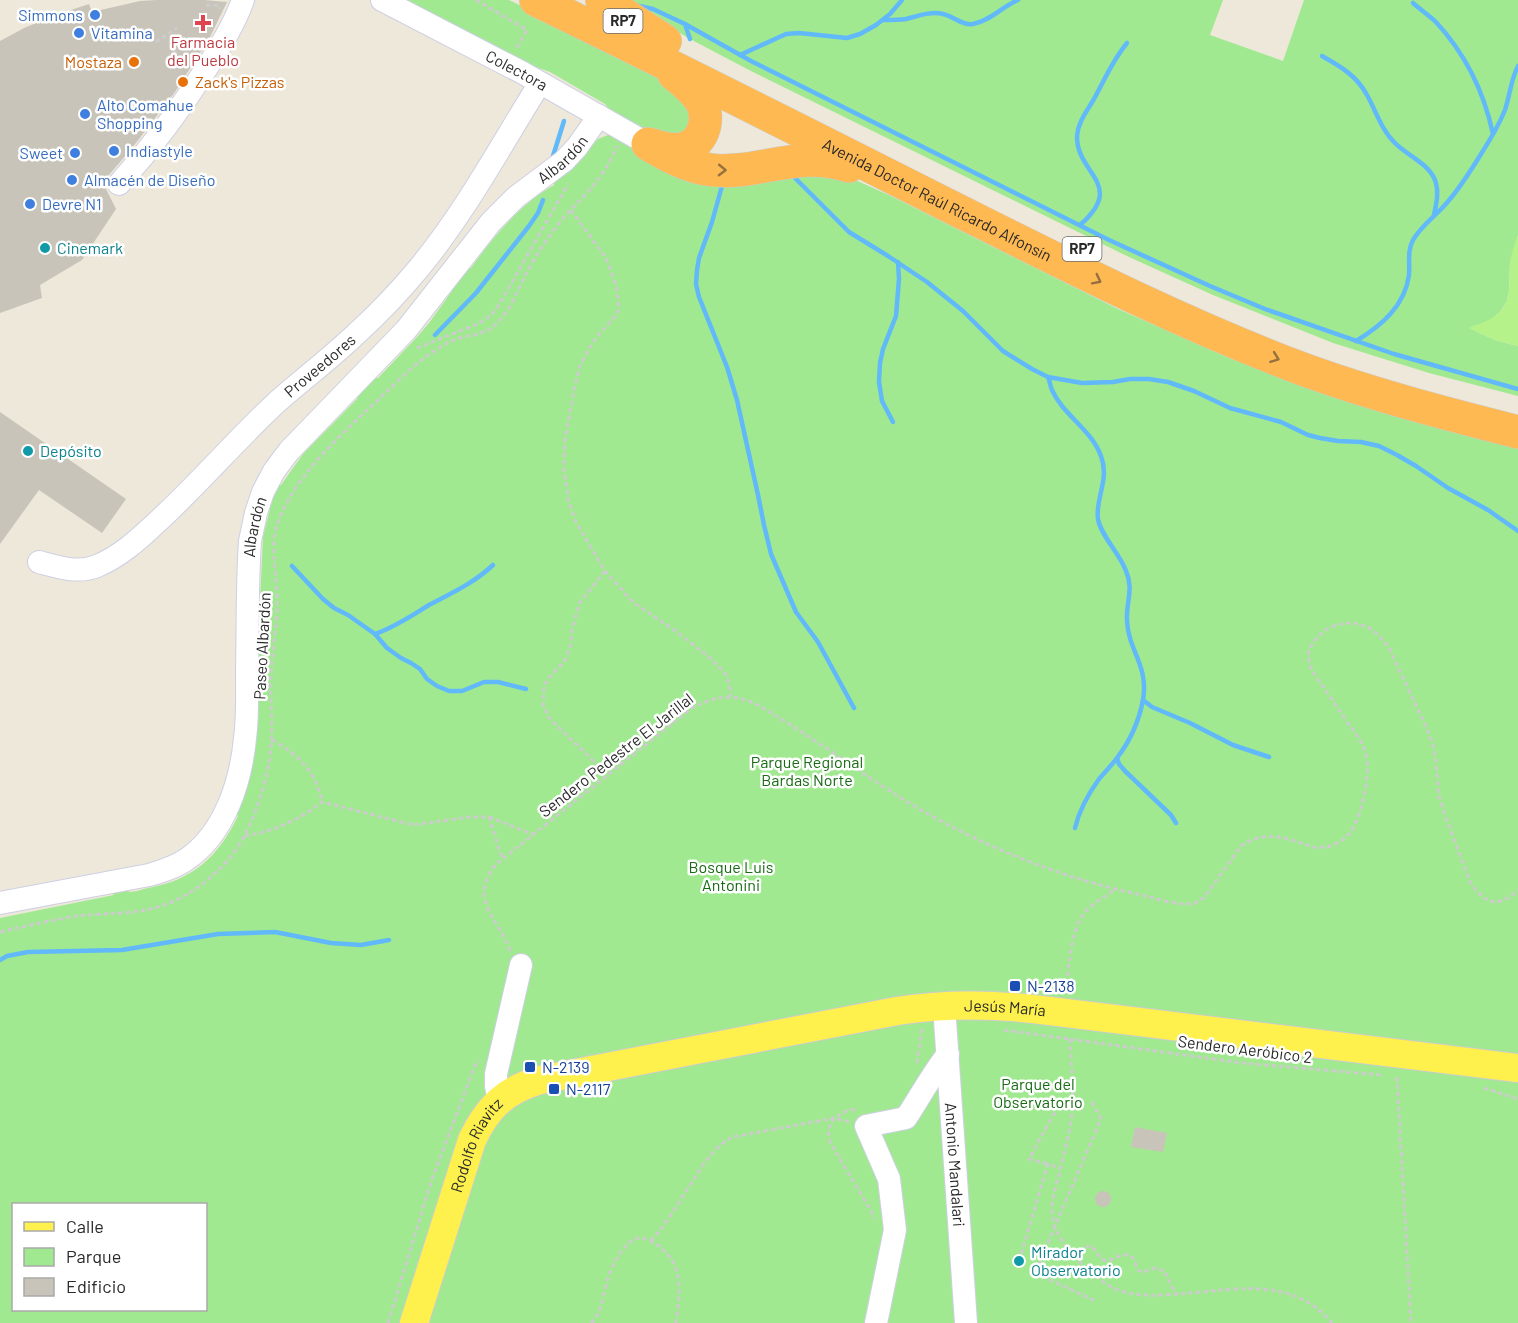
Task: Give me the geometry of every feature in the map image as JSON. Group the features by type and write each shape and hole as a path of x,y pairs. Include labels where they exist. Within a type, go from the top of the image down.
{"highway":[{"name":"Avenida Doctor Raúl Ricardo Alfonsín","path":"536,0 655,47 1212,309 1284,338 1390,375 1518,411"},
{"name":"Avenida Doctor Raúl Ricardo Alfonsín","path":"580,0 655,47 913,188 1118,291 1246,347 1338,381 1518,432"},
{"path":"602,0 655,47 696,93 705,111 706,121 703,130 690,146 672,150 633,143"},
{"path":"633,143 687,164 712,170 737,170 791,160 816,159 843,164 913,188"}],"main road":[{"name":"Jesús María","path":"499,1101 518,1088 540,1080 897,1011 944,1006 975,1005 1033,1009 1518,1068"},
{"name":"Rodolfo Riavitz","path":"414,1323 472,1140 484,1117 499,1101"}],"street":[{"path":"119,184 153,145 191,93 222,44 243,0"},
{"name":"Colectora","path":"382,0 599,116 633,143"},
{"name":"Proveedores","path":"39,562 79,570 95,567 116,556 171,510 278,402 357,334 419,268 448,229 540,83"},
{"name":"Albardón","path":"0,903 165,870 192,855 210,836 230,800 238,780 242,759 246,724 250,541 256,513 268,482 281,461 297,442 406,330 491,222 516,197 569,157 599,116"},
{"name":"Rodolfo Riavitz","path":"499,1101 495,1074 516,962"},
{"name":"Antonio Mandalari","path":"944,1006 966,1323"},
{"path":"876,1323 895,1230 889,1179 866,1126 906,1118 935,1070 948,1054"}],"path":[{"path":"476,0 528,30 516,49"},
{"path":"206,5 220,6 218,16"},
{"path":"156,42 177,28"},
{"path":"167,58 188,43"},
{"name":"Paseo Albardón","path":"0,932 78,916 142,910 179,900 194,891 226,862 240,845 255,811 268,771 272,740 271,671 277,606 274,540 278,521 287,501 316,460 406,373 440,347 462,337 489,329 501,319 542,247 604,173 614,155 633,143"},
{"path":"417,343 412,350 475,325 492,314 505,296 569,178 561,184"},
{"path":"571,210 606,258 616,285 619,306 617,314 599,334 580,366 565,450 564,471 569,502 576,522 605,571 634,603 709,657 725,673 731,696 743,698 769,711 891,792 952,826 1000,849 1048,868 1116,889 1176,903 1193,903 1206,895 1241,846 1248,841 1257,837 1280,837 1317,848 1335,845 1348,836 1353,829 1367,780 1368,758 1360,740 1316,677 1308,659 1309,651 1320,634 1336,625 1347,623 1367,627 1383,639 1389,648 1428,731 1436,762 1439,796 1470,882 1476,891 1491,901 1506,900 1518,890"},
{"path":"605,571 580,602 572,630 571,644 564,662 544,686 543,705 550,718 608,774"},
{"name":"Sendero Pedestre El Jarillal","path":"516,962 491,914 484,894 484,883 489,874 502,858 692,708 718,697 731,696"},
{"path":"272,740 305,764 320,788 322,802"},
{"path":"322,802 413,825 470,817 489,817 533,834"},
{"path":"245,836 274,830 309,812 322,802"},
{"path":"489,817 502,858"},
{"path":"1065,1000 1073,941 1079,921 1087,910 1116,889"},
{"path":"912,1031 922,1029"},
{"name":"Sendero Aeróbico 2","path":"1002,1030 1242,1063 1385,1076"},
{"path":"1070,1039 1072,1105 1069,1130 1052,1207 1054,1227 1074,1256 1106,1284 1123,1292 1142,1295 1260,1288 1282,1291 1301,1297 1318,1308 1332,1323"},
{"path":"388,1323 439,1160 474,1068 479,1062"},
{"path":"1407,1078 1397,1077 1411,1323"},
{"path":"1480,1087 1518,1099"},
{"path":"1092,1102 1101,1119 1035,1273 1096,1301"},
{"path":"1055,1112 1029,1159 1060,1168"},
{"path":"651,1241 708,1158 723,1142 733,1137 834,1118"},
{"path":"1019,1261 1048,1164"},
{"path":"591,1323 600,1308 612,1268 626,1245 635,1239 642,1238 661,1248 676,1268 680,1281 676,1323"},
{"path":"1074,1256 1085,1247 1092,1246 1104,1260 1108,1261 1118,1255 1126,1254 1132,1257 1140,1271 1146,1272 1155,1268 1164,1271 1176,1294"}],"green space":[{"path":"402,0 509,0 661,73 692,105 687,132 667,140 615,116 605,104 550,72 510,58"},
{"path":"624,0 1223,0 1210,35 1283,61 1304,0 1518,0 1518,235 1510,263 1507,301 1501,311 1477,332 1518,346 1518,396 1429,373 1333,343 1213,295 1129,257 749,70"},
{"name":"Parque Regional Bardas Norte","path":"608,135 613,135 641,150 824,166 891,196 1118,309 1229,358 1364,406 1518,449 1518,1323 0,1323 0,918 114,895 108,891 118,888 132,892 164,884 191,873 213,855 238,816 234,809 240,794 246,790 251,770 256,731 253,631 259,622 263,537 270,509 267,501 273,488 281,485 303,454 357,399 359,389 369,379 378,378 417,337 452,291 452,282 461,270 471,268 508,222 554,185 555,179 598,139"},
{"path":"1518,235 1518,346 1498,341 1468,328 1490,319 1505,305 1508,297 1513,249"}],"building":[{"name":"Alto Comahue Shopping","path":"140,1 227,2 210,37 175,92 132,148 102,181 116,209 82,260 40,285 42,298 0,313 0,41 24,28 89,4 92,12"},
{"name":"Depósito","path":"0,412 126,499 102,533 39,490 0,544"},
{"path":"1135,1127 1167,1133 1163,1152 1131,1147"},
{"path":"1103,1191 1109,1193 1111,1199 1109,1205 1103,1207 1097,1205 1095,1199 1097,1193"}],"waterway":[{"path":"740,55 786,34 799,33 847,38 860,34 890,14 902,0"},
{"path":"883,20 938,13 966,24 973,24 985,20 1018,0"},
{"path":"1413,3 1435,21 1464,59 1484,103 1493,134"},
{"path":"635,5 653,9 685,24 751,61 1109,240 1210,286 1265,309 1394,354 1518,389"},
{"path":"685,24 690,39"},
{"path":"1080,225 1093,211 1099,199 1099,189 1079,149 1077,136 1079,126 1109,70 1127,43"},
{"path":"1322,56 1342,68 1358,82 1389,137 1424,165 1433,176 1437,191 1434,215"},
{"path":"1356,341 1383,322 1403,296 1409,275 1411,244 1416,235 1454,194 1488,143 1505,110 1518,66"},
{"path":"553,156 564,121"},
{"path":"793,176 849,232 927,282 963,311 1003,351 1048,377 1082,383 1130,379 1168,382 1230,408 1281,422 1308,435 1379,446 1488,510 1518,531"},
{"path":"722,186 699,258 696,284 699,297 727,367 737,400 771,554 796,612 818,642 854,708"},
{"path":"435,335 476,293 529,226 543,200"},
{"path":"893,422 882,401 879,382 883,349 896,316 898,262"},
{"path":"1048,377 1057,399 1091,438 1101,456 1104,473 1098,504 1098,519 1128,578 1130,590 1127,613 1128,631 1141,667 1144,688 1139,716 1130,738 1092,790 1075,828"},
{"path":"375,634 396,625 462,587 493,565"},
{"path":"292,566 323,599 375,634 387,648 420,669 427,679 437,686 449,691 462,691 484,682 498,682 526,689"},
{"path":"1143,700 1152,707 1233,745 1269,757"},
{"path":"1117,758 1125,771 1171,815 1176,823"},
{"path":"0,960 7,956 28,952 122,950 218,934 275,932 331,943 361,945 389,940"}],"place":[{"name":"Simmons","path":"95,15"},
{"name":"Farmacia del Pueblo","path":"203,23"},
{"name":"Vitamina","path":"79,33"},
{"name":"Mostaza","path":"134,62"},
{"name":"Zack's Pizzas","path":"183,82"},
{"name":"Alto Comahue Shopping","path":"85,114"},
{"name":"Indiastyle","path":"114,151"},
{"name":"Sweet","path":"75,153"},
{"name":"Almacén de Diseño","path":"72,180"},
{"name":"Devre N1","path":"30,204"},
{"name":"Cinemark","path":"45,248"},
{"name":"Depósito","path":"28,451"},
{"name":"N-2138","path":"1015,986"},
{"name":"N-2139","path":"530,1067"},
{"name":"N-2117","path":"554,1089"},
{"name":"Mirador Observatorio","path":"1019,1261"}],"park label":[{"name":"Bosque Luis Antonini","path":"731,876"},
{"name":"Parque del Observatorio","path":"1038,1093"}]}
